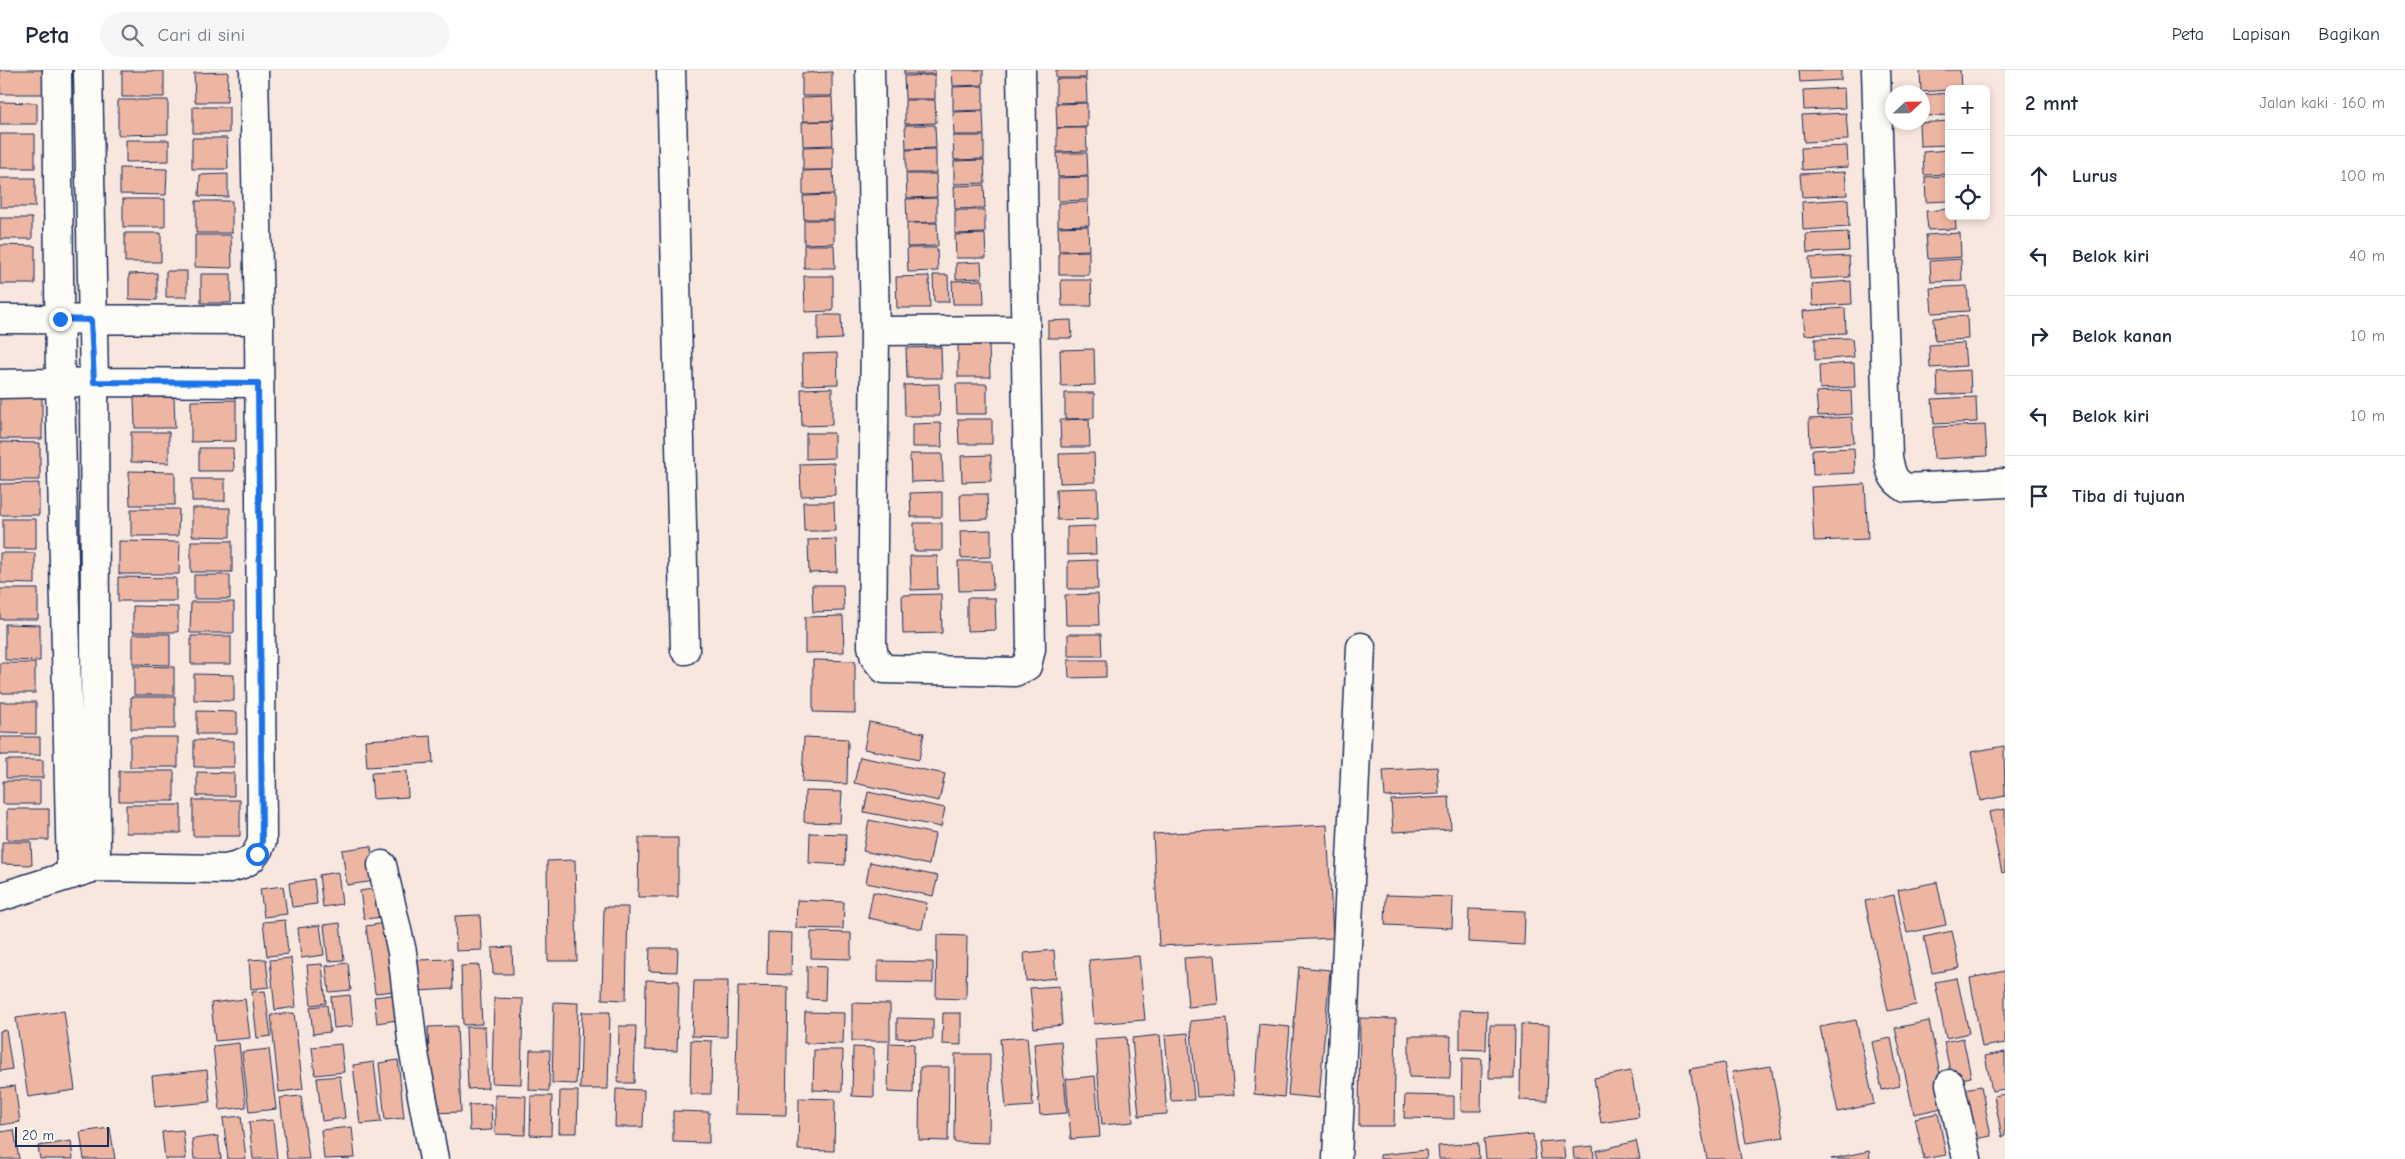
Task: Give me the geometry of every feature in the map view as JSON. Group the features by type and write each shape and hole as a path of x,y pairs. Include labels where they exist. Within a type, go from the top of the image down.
{"street":[{"path":"57,70 60,383 83,871"},
{"path":"83,871 94,382 91,320 88,70"},
{"path":"0,897 83,871 225,870 242,866 252,860 262,841 259,320 254,70"},
{"path":"671,70 685,650"},
{"path":"870,70 874,330 872,646 874,658 884,669 1015,672 1026,666 1031,649 1021,70"},
{"path":"1876,70 1887,447 1890,471 1896,482 1906,488 2005,483"},
{"path":"0,319 259,320"},
{"path":"874,330 1025,330"},
{"path":"0,384 94,382 258,383"},
{"path":"1336,1159 1361,647"},
{"path":"382,865 402,952 413,1048 434,1159"},
{"path":"1950,1084 1967,1159"}],"building":[{"path":"0,70 45,70 45,94 0,94"},
{"path":"904,70 935,70 935,74 904,74"},
{"path":"952,70 983,70 983,85 953,86"},
{"path":"1056,70 1086,70 1086,78 1056,78"},
{"path":"1799,70 1841,70 1841,80 1800,82"},
{"path":"1920,70 1960,70 1961,85 1945,85 1945,90 1930,91 1930,85 1921,85"},
{"path":"122,71 164,71 164,97 122,97"},
{"path":"228,72 227,102 195,102 194,73"},
{"path":"832,72 832,96 802,96 802,73"},
{"path":"935,75 935,99 905,99 904,76"},
{"path":"1056,79 1086,79 1087,102 1056,103"},
{"path":"983,86 983,110 953,111 953,87"},
{"path":"1844,88 1845,108 1804,110 1803,90"},
{"path":"1945,93 1945,115 1930,116 1930,95"},
{"path":"832,97 833,121 803,121 802,98"},
{"path":"118,100 168,100 168,134 118,135"},
{"path":"905,100 935,100 936,123 905,124"},
{"path":"0,102 37,103 37,124 0,124"},
{"path":"1087,103 1087,127 1057,128 1056,104"},
{"path":"193,107 229,107 229,133 193,133"},
{"path":"983,111 984,135 954,135 953,112"},
{"path":"1846,113 1848,140 1804,142 1802,115"},
{"path":"832,121 833,145 803,146 802,122"},
{"path":"1945,121 1945,145 1920,146 1919,130 1930,130 1930,122"},
{"path":"905,125 935,125 936,148 906,149"},
{"path":"1057,128 1086,128 1087,151 1057,152"},
{"path":"0,134 35,134 35,168 0,168"},
{"path":"953,136 984,136 984,159 954,160"},
{"path":"192,138 227,138 228,169 192,169"},
{"path":"126,140 169,140 169,161 126,162"},
{"path":"833,146 833,170 803,170 803,147"},
{"path":"1847,146 1848,167 1802,170 1801,148"},
{"path":"936,149 936,173 906,173 906,150"},
{"path":"1945,150 1945,174 1924,175 1923,152"},
{"path":"1057,153 1087,153 1088,176 1058,177"},
{"path":"984,160 985,183 954,184 954,161"},
{"path":"120,168 167,169 166,195 120,194"},
{"path":"833,170 834,194 803,195 803,171"},
{"path":"1845,172 1847,195 1802,197 1800,174"},
{"path":"228,174 228,197 199,196 200,175"},
{"path":"906,174 936,174 937,197 907,198"},
{"path":"1945,176 1945,201 1926,202 1925,177"},
{"path":"1088,177 1088,200 1058,201 1058,178"},
{"path":"0,178 35,178 35,207 0,207"},
{"path":"984,185 985,208 955,209 954,186"},
{"path":"834,195 834,219 804,219 803,196"},
{"path":"937,198 937,222 907,223 906,199"},
{"path":"123,199 165,199 165,227 123,227"},
{"path":"1848,199 1849,227 1803,230 1802,202"},
{"path":"196,201 232,201 232,233 196,233"},
{"path":"1088,202 1089,225 1058,226 1058,203"},
{"path":"1945,209 1945,220 1955,220 1956,229 1928,230 1926,211"},
{"path":"955,210 985,210 985,233 955,234"},
{"path":"0,218 32,218 32,239 0,239"},
{"path":"804,220 834,220 834,243 804,244"},
{"path":"907,223 937,223 938,246 907,247"},
{"path":"1088,226 1089,250 1059,251 1058,227"},
{"path":"1848,232 1849,251 1807,253 1806,234"},
{"path":"125,233 161,233 161,262 125,262"},
{"path":"1960,233 1961,257 1928,259 1926,235"},
{"path":"985,234 986,258 956,258 955,235"},
{"path":"195,235 231,235 232,268 195,267"},
{"path":"0,245 35,246 35,284 0,284"},
{"path":"804,245 834,245 835,268 804,268"},
{"path":"907,248 937,248 938,271 908,272"},
{"path":"1089,251 1089,275 1059,275 1059,252"},
{"path":"1849,256 1850,277 1810,279 1809,258"},
{"path":"1961,259 1962,281 1931,282 1930,261"},
{"path":"981,262 982,278 956,279 956,263"},
{"path":"166,271 187,271 187,297 166,297"},
{"path":"157,273 157,300 129,299 129,274"},
{"path":"201,274 231,274 231,303 201,303"},
{"path":"933,275 948,275 949,302 934,302"},
{"path":"804,276 833,276 833,311 805,312"},
{"path":"929,276 930,308 897,308 896,277"},
{"path":"983,280 984,304 953,304 952,281"},
{"path":"1061,280 1091,280 1092,306 1062,306"},
{"path":"1851,281 1852,304 1813,306 1812,284"},
{"path":"1967,286 1969,311 1932,313 1930,288"},
{"path":"1845,308 1846,333 1805,335 1803,311"},
{"path":"818,315 841,315 842,339 818,340"},
{"path":"1967,316 1968,339 1935,341 1934,318"},
{"path":"1071,320 1072,338 1048,338 1048,321"},
{"path":"1852,338 1854,357 1815,360 1815,339"},
{"path":"1964,343 1966,366 1930,368 1929,345"},
{"path":"958,345 989,345 990,377 958,377"},
{"path":"941,347 942,378 907,378 906,348"},
{"path":"1094,349 1095,385 1061,386 1060,350"},
{"path":"837,353 838,384 803,385 802,354"},
{"path":"1854,363 1855,387 1820,389 1819,365"},
{"path":"1970,370 1971,393 1938,395 1937,372"},
{"path":"939,384 940,416 905,416 904,385"},
{"path":"956,384 987,384 987,414 957,414"},
{"path":"832,388 832,425 802,426 801,389"},
{"path":"1851,390 1852,414 1818,416 1816,392"},
{"path":"1065,393 1094,393 1094,418 1065,419"},
{"path":"0,394 42,395 42,439 0,439"},
{"path":"134,397 174,397 175,428 135,428"},
{"path":"1976,397 1977,422 1934,424 1932,399"},
{"path":"236,400 236,441 191,442 191,401"},
{"path":"1852,417 1854,443 1810,446 1809,419"},
{"path":"958,419 992,419 992,444 959,444"},
{"path":"1089,419 1090,447 1061,447 1060,420"},
{"path":"941,423 942,447 912,447 912,424"},
{"path":"1985,425 1987,456 1934,459 1933,427"},
{"path":"131,432 169,432 169,463 131,462"},
{"path":"806,433 834,433 834,458 806,459"},
{"path":"0,442 40,443 40,480 0,480"},
{"path":"199,448 233,448 234,471 199,471"},
{"path":"1854,448 1855,473 1813,475 1812,450"},
{"path":"1094,453 1095,482 1060,483 1059,454"},
{"path":"910,454 942,454 943,481 911,482"},
{"path":"991,455 991,481 962,482 961,456"},
{"path":"834,463 835,495 801,496 800,464"},
{"path":"129,471 175,472 175,505 130,505"},
{"path":"192,479 225,479 225,501 192,501"},
{"path":"39,483 39,515 0,515 0,484"},
{"path":"1865,484 1868,539 1814,541 1811,487"},
{"path":"1097,488 1098,519 1057,520 1056,489"},
{"path":"942,492 942,517 911,517 910,493"},
{"path":"960,494 987,494 988,519 961,520"},
{"path":"803,502 834,502 835,531 804,531"},
{"path":"192,508 230,508 230,537 192,536"},
{"path":"131,509 179,509 178,536 131,536"},
{"path":"3,519 36,519 36,549 3,549"},
{"path":"914,523 942,523 942,551 914,551"},
{"path":"1095,526 1096,554 1067,555 1067,527"},
{"path":"991,530 991,557 961,558 960,531"},
{"path":"836,539 837,572 809,573 808,540"},
{"path":"119,541 180,542 179,574 119,574"},
{"path":"191,541 232,541 232,572 191,572"},
{"path":"0,553 35,553 35,584 0,583"},
{"path":"910,556 937,556 938,589 911,590"},
{"path":"1097,560 1098,589 1068,589 1068,561"},
{"path":"958,561 992,561 993,590 959,591"},
{"path":"194,575 230,575 230,599 194,599"},
{"path":"118,577 176,578 176,601 118,601"},
{"path":"812,585 843,585 844,611 813,612"},
{"path":"0,589 38,589 38,619 0,619"},
{"path":"941,594 942,633 903,634 902,595"},
{"path":"1098,594 1099,625 1066,625 1065,595"},
{"path":"967,598 995,598 996,630 967,631"},
{"path":"191,602 234,602 234,633 190,633"},
{"path":"133,606 178,607 178,632 133,632"},
{"path":"843,616 844,652 805,653 805,617"},
{"path":"5,624 40,625 40,661 5,660"},
{"path":"133,634 170,634 170,665 133,664"},
{"path":"1068,634 1101,634 1102,656 1068,656"},
{"path":"191,636 231,636 231,664 191,664"},
{"path":"813,660 855,661 855,713 813,712"},
{"path":"1068,660 1106,660 1106,677 1069,678"},
{"path":"0,663 35,663 35,693 0,693"},
{"path":"134,666 174,667 174,695 134,695"},
{"path":"194,674 234,675 234,701 194,700"},
{"path":"131,697 175,697 175,729 131,729"},
{"path":"0,702 36,702 36,734 0,733"},
{"path":"197,711 237,712 237,734 197,734"},
{"path":"869,722 924,733 919,760 864,749"},
{"path":"431,736 433,763 367,767 365,740"},
{"path":"0,737 40,737 40,755 0,755"},
{"path":"130,737 178,737 178,767 130,767"},
{"path":"804,737 848,739 847,784 802,782"},
{"path":"194,740 234,741 234,767 194,767"},
{"path":"2004,746 2005,796 1980,801 1971,752"},
{"path":"860,757 945,774 939,801 854,783"},
{"path":"6,760 43,760 43,778 6,778"},
{"path":"1437,767 1439,794 1385,797 1383,770"},
{"path":"119,771 174,771 174,801 119,801"},
{"path":"407,771 408,797 373,799 371,773"},
{"path":"197,772 234,773 234,796 197,796"},
{"path":"3,781 40,781 40,804 3,804"},
{"path":"805,791 842,792 840,823 804,822"},
{"path":"868,792 945,808 941,827 864,812"},
{"path":"1449,797 1451,829 1393,832 1391,800"},
{"path":"193,800 240,800 240,836 193,836"},
{"path":"126,805 181,805 181,833 126,833"},
{"path":"7,809 49,809 49,840 7,840"},
{"path":"2005,809 2005,872 2002,873 1989,812"},
{"path":"869,820 935,834 929,865 863,851"},
{"path":"1327,825 1333,938 1159,946 1153,834"},
{"path":"810,833 846,834 845,865 809,863"},
{"path":"639,838 678,838 678,897 638,897"},
{"path":"2,842 31,842 32,865 2,864"},
{"path":"371,846 375,881 347,885 342,850"},
{"path":"575,860 577,961 548,961 547,861"},
{"path":"870,862 938,876 933,896 866,883"},
{"path":"338,872 342,904 323,907 319,875"},
{"path":"314,879 317,904 292,907 289,883"},
{"path":"1937,882 1946,925 1907,933 1898,890"},
{"path":"283,886 287,914 264,917 260,889"},
{"path":"379,888 383,917 364,919 360,891"},
{"path":"873,892 927,903 922,929 868,918"},
{"path":"1386,895 1453,897 1452,928 1385,925"},
{"path":"1894,895 1916,1005 1888,1011 1865,901"},
{"path":"797,900 844,902 843,929 796,928"},
{"path":"604,907 628,907 626,1000 602,999"},
{"path":"1469,909 1525,911 1524,945 1468,942"},
{"path":"480,915 482,950 456,951 455,916"},
{"path":"285,920 288,954 267,956 263,922"},
{"path":"340,923 344,960 328,961 324,925"},
{"path":"385,923 395,991 375,993 366,926"},
{"path":"320,925 324,955 301,958 298,928"},
{"path":"1952,931 1960,968 1932,973 1924,937"},
{"path":"768,932 792,933 791,975 767,974"},
{"path":"811,932 851,933 851,959 811,958"},
{"path":"937,935 967,936 966,999 936,998"},
{"path":"512,947 513,974 493,974 492,948"},
{"path":"650,948 678,948 677,972 649,971"},
{"path":"1054,950 1056,978 1026,981 1024,953"},
{"path":"1139,956 1145,1020 1094,1024 1089,960"},
{"path":"1214,956 1218,1004 1188,1007 1184,958"},
{"path":"291,958 296,1007 275,1010 270,960"},
{"path":"266,959 269,987 251,989 249,960"},
{"path":"452,959 453,989 418,991 416,960"},
{"path":"878,961 933,962 933,983 878,982"},
{"path":"348,963 351,990 329,992 326,966"},
{"path":"322,964 326,1003 311,1005 307,965"},
{"path":"479,965 482,1024 463,1025 461,966"},
{"path":"807,966 826,967 825,1000 807,999"},
{"path":"1299,967 1330,970 1319,1098 1288,1095"},
{"path":"2005,971 2005,1043 1982,1047 1970,978"},
{"path":"1957,978 1969,1033 1946,1038 1935,982"},
{"path":"646,980 679,981 677,1051 645,1050"},
{"path":"694,981 728,981 727,1037 692,1036"},
{"path":"738,986 788,987 786,1115 735,1114"},
{"path":"1059,986 1062,1025 1034,1028 1030,988"},
{"path":"265,991 271,1036 257,1038 252,992"},
{"path":"400,994 404,1019 377,1023 374,997"},
{"path":"350,995 353,1026 334,1028 331,997"},
{"path":"494,998 523,999 521,1084 492,1083"},
{"path":"245,999 250,1038 215,1041 211,1003"},
{"path":"554,1002 578,1003 576,1084 552,1083"},
{"path":"852,1003 890,1004 890,1041 852,1041"},
{"path":"327,1005 330,1032 313,1034 310,1007"},
{"path":"1460,1010 1487,1011 1486,1050 1460,1049"},
{"path":"64,1011 75,1090 28,1097 16,1018"},
{"path":"582,1012 610,1012 608,1089 580,1089"},
{"path":"805,1012 844,1013 843,1044 804,1043"},
{"path":"294,1013 303,1089 279,1092 271,1015"},
{"path":"943,1013 961,1013 961,1045 942,1044"},
{"path":"897,1018 933,1019 933,1039 897,1038"},
{"path":"1227,1018 1234,1095 1197,1097 1190,1021"},
{"path":"1360,1018 1396,1019 1394,1126 1359,1126"},
{"path":"1856,1020 1874,1104 1838,1112 1820,1027"},
{"path":"1929,1021 1947,1107 1914,1114 1895,1028"},
{"path":"1259,1024 1290,1027 1284,1097 1254,1094"},
{"path":"1521,1024 1549,1025 1547,1101 1520,1100"},
{"path":"1490,1025 1515,1025 1514,1078 1489,1078"},
{"path":"457,1026 461,1112 431,1113 428,1027"},
{"path":"619,1026 636,1026 634,1083 618,1083"},
{"path":"466,1027 485,1027 488,1088 468,1089"},
{"path":"6,1030 12,1069 0,1071 0,1031"},
{"path":"1188,1033 1194,1100 1171,1101 1165,1035"},
{"path":"1160,1035 1167,1114 1139,1116 1132,1038"},
{"path":"1409,1036 1451,1036 1450,1078 1409,1077"},
{"path":"1027,1037 1033,1106 1006,1108 1000,1039"},
{"path":"1126,1037 1133,1122 1102,1125 1095,1039"},
{"path":"1891,1038 1900,1086 1882,1090 1872,1042"},
{"path":"1963,1038 1971,1077 1952,1081 1944,1042"},
{"path":"691,1040 712,1041 711,1094 690,1094"},
{"path":"1061,1041 1067,1113 1040,1115 1034,1044"},
{"path":"239,1043 246,1107 220,1110 213,1046"},
{"path":"889,1043 914,1044 913,1093 888,1092"},
{"path":"341,1044 344,1072 315,1075 312,1047"},
{"path":"853,1047 874,1048 874,1097 852,1096"},
{"path":"269,1049 276,1109 249,1112 242,1052"},
{"path":"530,1050 550,1050 549,1091 529,1090"},
{"path":"814,1050 843,1050 842,1091 813,1090"},
{"path":"2005,1052 2005,1089 1992,1091 1985,1056"},
{"path":"955,1054 990,1054 989,1143 954,1142"},
{"path":"1462,1058 1482,1059 1481,1111 1461,1111"},
{"path":"398,1060 404,1118 385,1120 379,1063"},
{"path":"374,1062 381,1122 360,1124 353,1065"},
{"path":"1724,1063 1741,1159 1707,1159 1690,1069"},
{"path":"1771,1066 1784,1137 1746,1143 1732,1072"},
{"path":"920,1067 949,1067 948,1141 919,1140"},
{"path":"207,1070 210,1102 155,1107 152,1076"},
{"path":"1631,1071 1639,1117 1601,1123 1594,1078"},
{"path":"340,1076 345,1118 322,1121 317,1078"},
{"path":"1095,1076 1100,1137 1071,1139 1066,1079"},
{"path":"15,1086 20,1122 0,1125 0,1088"},
{"path":"1981,1086 1991,1136 1965,1141 1954,1091"},
{"path":"616,1089 644,1090 643,1127 615,1127"},
{"path":"560,1091 578,1091 577,1133 559,1133"},
{"path":"2005,1094 2005,1136 2002,1137 1994,1096"},
{"path":"495,1095 526,1096 525,1135 495,1134"},
{"path":"1405,1095 1454,1096 1454,1119 1404,1118"},
{"path":"301,1096 309,1159 287,1159 280,1098"},
{"path":"531,1096 552,1096 551,1136 530,1135"},
{"path":"799,1098 835,1099 834,1151 798,1150"},
{"path":"491,1104 492,1130 470,1131 469,1105"},
{"path":"673,1111 709,1112 709,1143 673,1142"},
{"path":"1938,1113 1946,1155 1924,1159 1915,1118"},
{"path":"241,1116 246,1159 228,1159 223,1118"},
{"path":"273,1120 277,1159 253,1159 249,1122"},
{"path":"352,1127 355,1158 324,1159 321,1130"},
{"path":"110,1128 115,1159 84,1159 80,1132"},
{"path":"14,1130 19,1159 0,1159 0,1132"},
{"path":"183,1130 186,1159 165,1159 162,1132"},
{"path":"1533,1134 1536,1159 1486,1159 1484,1139"},
{"path":"218,1136 221,1159 194,1159 192,1139"},
{"path":"1563,1140 1565,1159 1541,1159 1539,1142"},
{"path":"71,1141 73,1159 40,1159 38,1146"},
{"path":"1636,1141 1640,1159 1598,1159 1596,1151"},
{"path":"1478,1143 1479,1159 1439,1159 1438,1146"},
{"path":"1593,1146 1594,1159 1574,1159 1573,1148"},
{"path":"1426,1150 1427,1159 1380,1159 1380,1155"},
{"path":"1869,1151 1870,1159 1831,1159"}],"route":[{"path":"60,319 91,320 94,382 258,383 262,841 257,854"}]}
